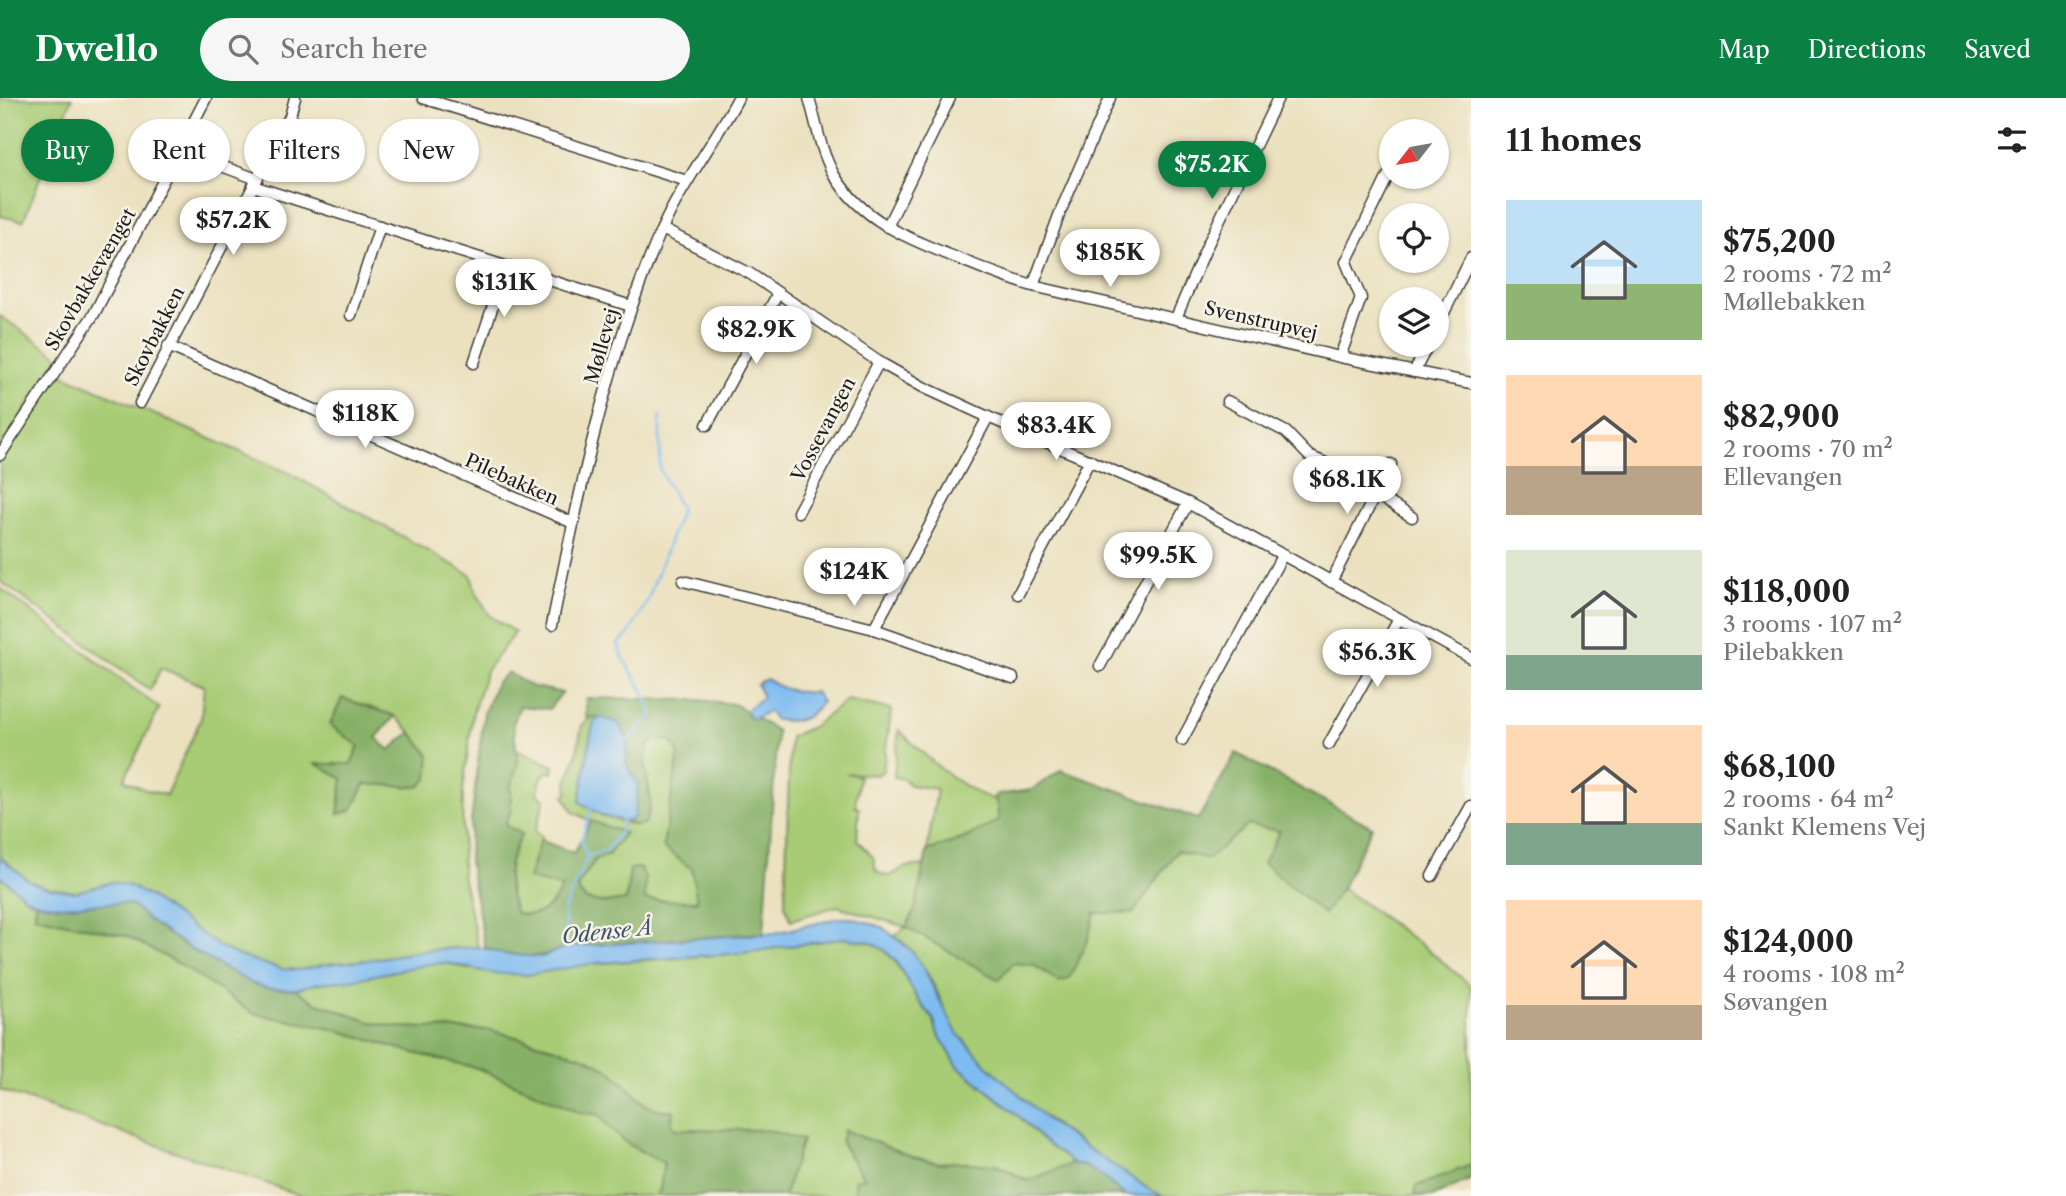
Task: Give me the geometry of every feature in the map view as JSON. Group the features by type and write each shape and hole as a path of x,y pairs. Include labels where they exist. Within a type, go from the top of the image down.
{"street":[{"name":"Skovbakkevænget","path":"196,119 206,98"},
{"name":"Skovbakken","path":"288,119 295,98"},
{"path":"424,98 687,181"},
{"name":"Møllevej","path":"552,625 573,523 631,306 662,229 687,181 738,98"},
{"name":"Svenstrupvej","path":"810,98 821,147 835,176 856,203 887,227 917,243 1033,286 1471,383"},
{"path":"887,227 950,98"},
{"path":"1033,286 1060,210 1110,98"},
{"path":"1177,318 1207,246 1278,98"},
{"name":"Skovbakkevænget","path":"0,455 94,314 164,182"},
{"name":"Skovbakken","path":"140,403 255,182"},
{"path":"255,182 380,226 631,306"},
{"path":"1340,356 1361,298 1346,261 1382,189"},
{"path":"351,315 380,226"},
{"path":"662,229 749,273 879,362 923,387 1188,503 1470,656"},
{"path":"1449,303 1471,258"},
{"path":"474,363 506,266"},
{"path":"707,425 778,293"},
{"name":"Pilebakken","path":"168,346 573,523"},
{"path":"1414,372 1422,357"},
{"name":"Vossevangen","path":"798,512 879,362"},
{"path":"1227,401 1286,432 1309,456 1354,475 1374,496 1412,517"},
{"path":"874,629 988,417"},
{"path":"1018,594 1090,460"},
{"path":"1331,582 1391,464"},
{"path":"1100,666 1188,503"},
{"path":"1182,740 1283,554"},
{"path":"683,581 874,629 1013,678"},
{"path":"1329,744 1399,619"},
{"path":"1432,876 1471,806"}],"green space":[{"path":"0,98 72,98 64,119 21,119 21,182 39,182 23,221 0,216"},
{"path":"0,316 60,357 0,449"},
{"path":"59,373 289,473 471,575 475,590 490,616 515,632 486,671 473,712 463,791 462,875 478,947 428,950 299,970 281,969 220,947 147,895 88,889 76,892 44,887 29,881 0,857 0,588 159,708 124,780 166,795 201,719 204,686 161,668 150,690 0,581 0,461","holes":["342,698 395,716 430,756 419,787 365,784 352,810 338,813 343,779 318,764 351,764 359,745 330,725"]},
{"path":"508,672 530,686 562,693 549,709 520,706 513,724 518,762 511,786 511,810 505,825 522,834 512,854 508,873 509,892 516,913 532,914 545,910 562,887 528,879 540,840 574,853 591,821 625,833 609,854 595,860 578,885 579,892 586,900 605,903 626,900 630,869 640,868 645,878 645,900 697,901 692,869 663,847 679,754 672,741 659,740 651,743 647,749 645,758 649,812 644,824 636,826 627,822 634,817 638,785 626,763 628,740 600,717 586,718 586,698 699,700 734,704 777,731 764,933 567,947 526,957 505,955 485,947 469,861 470,831 484,713 496,683"},
{"path":"342,698 395,716 376,738 390,750 411,732 430,756 428,779 419,787 365,784 352,810 338,814 343,779 316,764 351,764 359,746 330,725"},
{"path":"847,700 890,709 891,712 883,771 877,775 846,773 859,776 855,807 859,808 857,840 873,857 876,870 889,876 906,867 924,865 915,910 1013,963 1034,965 1059,982 1088,939 1095,913 1133,913 1177,851 1208,858 1247,825 1280,831 1324,913 1342,888 1431,952 1471,986 1471,1165 1416,1187 1415,1196 1164,1196 1152,1191 1074,1139 1000,1079 958,1034 933,983 910,950 895,936 906,927 837,906 791,920 785,905 790,737 814,726"},
{"path":"600,717 594,723 591,733 580,802 603,816 636,826 650,800 645,757 647,748 651,742 672,741 679,754 663,847 692,869 697,901 644,900 645,878 640,868 630,869 626,900 605,903 586,900 579,892 578,885 596,860 609,854 595,823 573,812 564,796 568,792 567,782 582,725 591,718"},
{"path":"899,730 956,780 996,800 1000,820 965,838 927,851 937,789 910,785 904,779 894,777"},
{"path":"516,749 554,766 553,773 548,771 542,777 537,793 545,799 535,832 542,836 528,878 563,886 545,910 532,914 516,913 508,877 510,857 505,826 511,810 511,786 518,762"},
{"path":"1236,753 1372,827 1342,888 1324,914 1263,863 1280,831 1248,825 1208,859 1177,851 1133,913 1095,913 1088,939 1069,979 1059,982 1034,965 1013,963 999,980 906,927 915,910 927,851 965,838 999,820 995,795 1031,790 1061,770 1198,819"},
{"path":"0,876 26,898 35,902 35,916 127,936 181,965 336,1030 477,1068 583,1113 598,1114 628,1143 664,1163 660,1190 656,1196 302,1196 0,1090"},
{"path":"35,902 59,906 123,903 132,905 152,923 191,950 251,983 268,988 295,989 315,1002 367,1021 395,1027 490,1030 587,1058 610,1070 646,1105 674,1111 671,1121 675,1129 767,1130 802,1140 784,1196 656,1196 660,1190 664,1163 628,1143 598,1114 583,1113 477,1068 336,1030 253,1013 181,965 127,936 35,916"},
{"path":"844,938 870,942 884,950 894,960 934,1020 937,1032 958,1066 1020,1117 1041,1139 1073,1163 1028,1181 999,1166 962,1162 940,1163 913,1157 844,1130 841,1143 864,1178 855,1181 855,1196 784,1196 801,1140 715,1130 675,1129 671,1121 674,1111 646,1105 610,1070 587,1058 490,1030 395,1027 367,1021 315,1002 295,989 429,964 447,963 467,969 582,965 742,953"},
{"path":"844,1130 913,1157 940,1163 962,1162 999,1166 1028,1181 1073,1163 1085,1166 1100,1175 1126,1196 855,1196 855,1180 864,1178 841,1142"},
{"path":"1471,1165 1471,1179 1434,1196 1415,1196 1415,1187"}],"water":[{"path":"767,679 790,690 815,692 822,702 802,719 775,720 769,711 753,719 747,715 748,708 763,697 757,685"},
{"path":"600,717 619,723 628,740 626,763 638,785 634,817 627,822 603,816 580,802 591,733 594,723"},
{"path":"0,857 29,881 44,887 76,892 112,882 130,886 220,947 281,969 299,970 428,950 478,947 504,954 542,957 566,947 775,933 838,918 852,918 882,927 911,950 957,1033 988,1066 1053,1125 1152,1191 1164,1196 1126,1196 1100,1175 1085,1166 1073,1163 1041,1139 1020,1117 958,1066 937,1032 934,1020 919,1001 895,960 870,942 844,938 742,953 597,963 527,975 490,973 447,963 429,964 295,989 268,988 251,983 191,949 152,923 132,905 123,903 59,906 26,898 0,876"}],"waterway":[{"path":"628,740 653,715 618,644 628,635 647,602 681,510 660,470 660,416"},
{"path":"587,855 581,842 591,809"},
{"name":"Odense Å","path":"568,950 564,911 566,904 588,856 606,851 621,830 622,820"}]}
